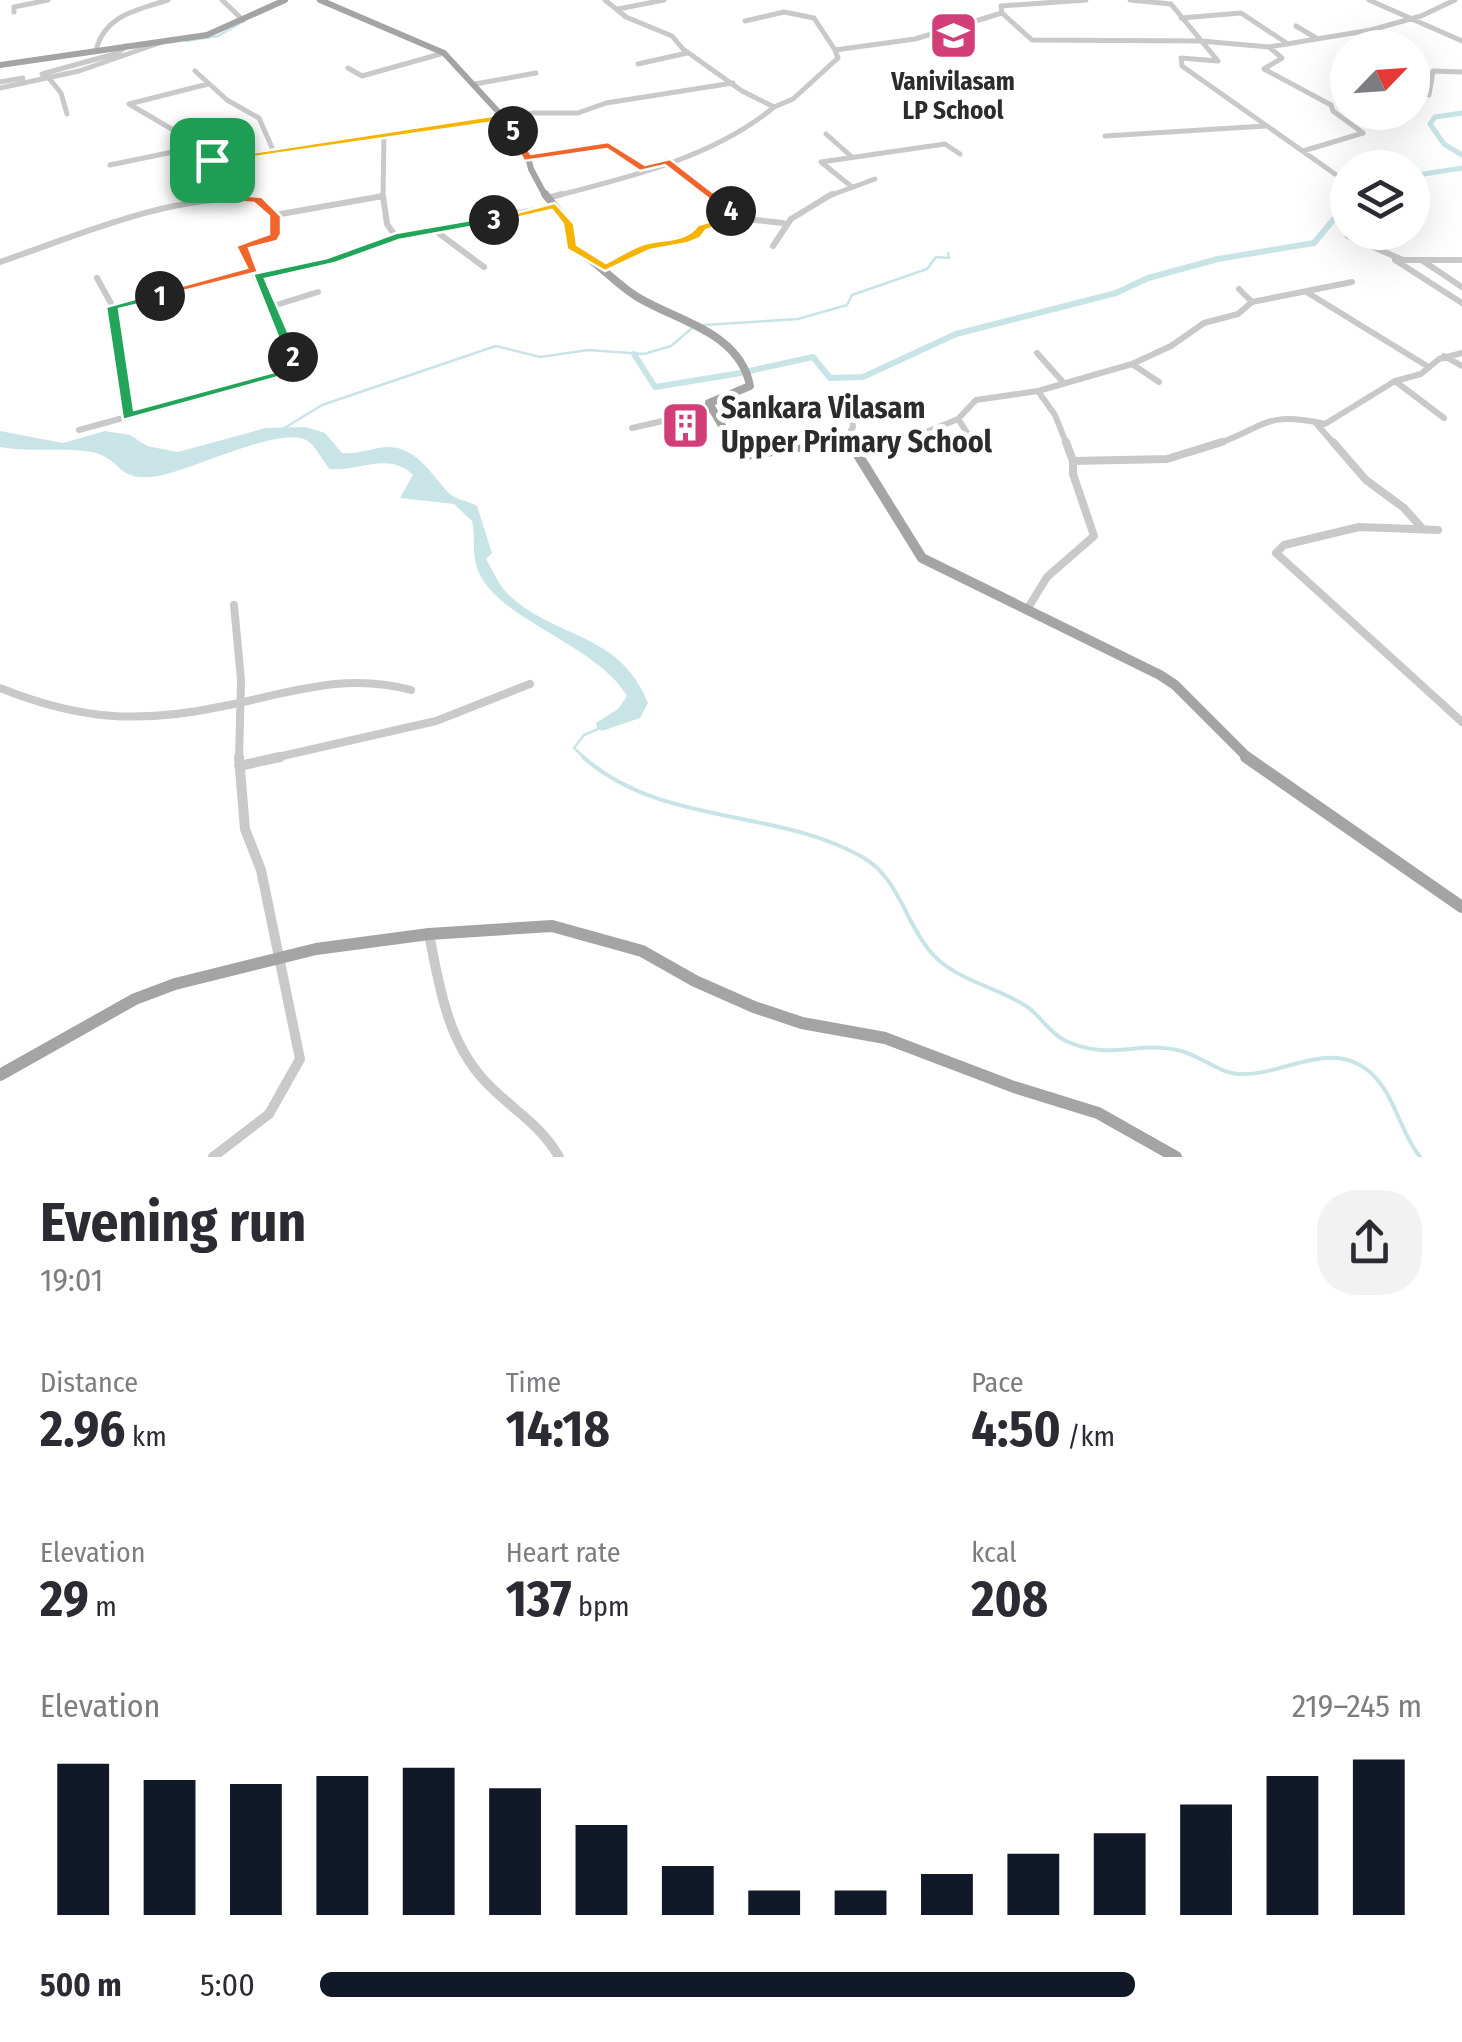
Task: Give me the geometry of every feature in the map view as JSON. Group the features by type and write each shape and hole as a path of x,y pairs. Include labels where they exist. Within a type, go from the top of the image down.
{"main road":[{"path":"0,65 218,32 286,0"},
{"path":"320,0 444,53 504,118 547,198 568,224 571,247 605,268 637,298 698,326 737,356 751,383 710,400 712,410 740,454 846,438 922,558 1160,675 1242,754 1462,907"},
{"path":"0,1075 155,989 277,956 429,934 552,926 618,944 754,1007 802,1023 885,1038 1014,1087 1098,1113 1176,1157"}],"street":[{"path":"14,12 14,7 48,0"},
{"path":"96,50 96,43 112,18 168,0"},
{"path":"222,0 242,20"},
{"path":"605,0 645,27 672,36 688,53 774,107"},
{"path":"618,10 664,0"},
{"path":"993,0 1032,40 1088,38 1268,47 1371,30 1430,13 1454,0"},
{"path":"835,50 901,40 1002,10 1086,0"},
{"path":"1130,0 1171,4 1181,18 1210,42 1218,61 1181,58 1182,66 1330,172"},
{"path":"1369,0 1462,41"},
{"path":"547,198 644,169 736,134 774,107 796,100 820,70 838,58 814,18 784,12 745,21"},
{"path":"1181,18 1241,14 1266,34 1288,44"},
{"path":"1296,26 1316,38"},
{"path":"891,34 901,40"},
{"path":"0,85 79,71 165,41"},
{"path":"0,85 118,54 126,46"},
{"path":"1268,47 1282,58 1264,69 1331,105 1333,112 1364,133 1303,151"},
{"path":"348,68 362,76 444,53"},
{"path":"638,64 688,53"},
{"path":"195,71 259,118 272,150"},
{"path":"1430,90 1434,71 1462,72"},
{"path":"475,84 536,72"},
{"path":"48,77 61,92 67,114"},
{"path":"208,84 129,104 188,138 192,148 212,160 534,113 578,114 586,107 606,103 733,83"},
{"path":"1106,136 1265,126"},
{"path":"826,134 852,157"},
{"path":"384,135 383,196 387,224 396,237"},
{"path":"852,187 821,162 945,144 960,154"},
{"path":"528,158 608,145 644,169"},
{"path":"110,164 192,148"},
{"path":"212,160 210,170 220,198"},
{"path":"666,161 738,218"},
{"path":"772,246 783,224 798,210 875,179"},
{"path":"275,216 383,196"},
{"path":"0,262 125,219 220,198 258,199 275,216"},
{"path":"112,307 256,273 330,261 396,237 555,206"},
{"path":"80,430 297,370 242,246 272,238 275,216"},
{"path":"605,268 647,247 684,241 696,236 702,227 738,218 783,224"},
{"path":"434,229 484,268"},
{"path":"1380,250 1403,260 1462,260"},
{"path":"1387,253 1408,272 1462,304"},
{"path":"1423,261 1462,288"},
{"path":"98,278 112,307 128,416"},
{"path":"924,433 958,420 976,400 1038,391 1132,364 1171,346 1204,323 1238,314 1252,302 1352,282"},
{"path":"1239,289 1252,302"},
{"path":"270,307 318,292"},
{"path":"1308,293 1427,366"},
{"path":"1037,352 1062,382"},
{"path":"1073,461 1168,458 1222,442 1263,420 1336,420 1396,380 1422,374 1427,366 1444,356 1462,353"},
{"path":"1444,356 1462,366"},
{"path":"1132,364 1159,382"},
{"path":"1396,380 1444,418"},
{"path":"1028,608 1047,576 1094,536 1072,474 1073,461 1055,415 1038,391"},
{"path":"632,428 712,410"},
{"path":"846,438 853,427 852,418"},
{"path":"958,420 977,447"},
{"path":"1315,422 1366,480 1404,508 1420,527"},
{"path":"1438,530 1359,527 1284,545 1276,553 1462,722"},
{"path":"213,1157 269,1114 300,1059 260,870 246,844 237,807 241,703 234,604"},
{"path":"0,688 71,716 114,720 174,716 355,680 411,690"},
{"path":"239,766 436,721 530,684"},
{"path":"429,934 456,1040 467,1060 484,1081 526,1114 559,1157"}],"water":[{"path":"306,427 325,433 342,453 389,447 408,452 451,495 477,506 492,553 486,559 504,589 525,608 621,662 636,679 648,703 640,718 602,731 597,728 596,723 618,709 627,696 590,659 497,597 482,579 475,559 472,521 454,504 400,498 413,475 394,464 330,469 310,442 293,437 254,444 167,474 141,477 90,452 0,447 0,431 63,443 105,431 130,435 147,446 178,452 266,428"}],"waterway":[{"path":"186,41 218,36 242,22"},
{"path":"1462,113 1435,117 1430,124 1444,144 1462,155"},
{"path":"1430,173 1462,168"},
{"path":"749,371 813,357 830,378 863,377 956,334 1116,293 1148,278 1218,259 1314,243 1330,224"},
{"path":"704,325 798,319 847,305 852,295 927,269 936,257 949,258 948,253"},
{"path":"283,429 322,405 496,346 540,357 588,350 644,354 671,346 691,329"},
{"path":"634,354 655,387 741,373"},
{"path":"586,759 574,748 584,735 598,729"},
{"path":"583,757 614,779 648,795 794,831 864,858 885,877 921,939 939,960 962,976 1026,1006 1066,1041 1096,1050 1177,1050 1240,1074 1324,1058 1356,1063 1379,1082 1420,1157"}],"place":[{"name":"Vanivilasam LP School","path":"953,36"},
{"name":"Sankara Vilasam Upper Primary School","path":"686,425"}],"route":[{"path":"504,118 528,158 608,145 644,169 666,161 738,218 702,227 696,236 684,241 647,247 605,268 571,247 570,228 555,206 396,237 330,261 258,277 297,370 128,416 112,307 254,270 242,246 275,234 275,216 258,199 220,198 210,170 212,160 504,118"}]}
